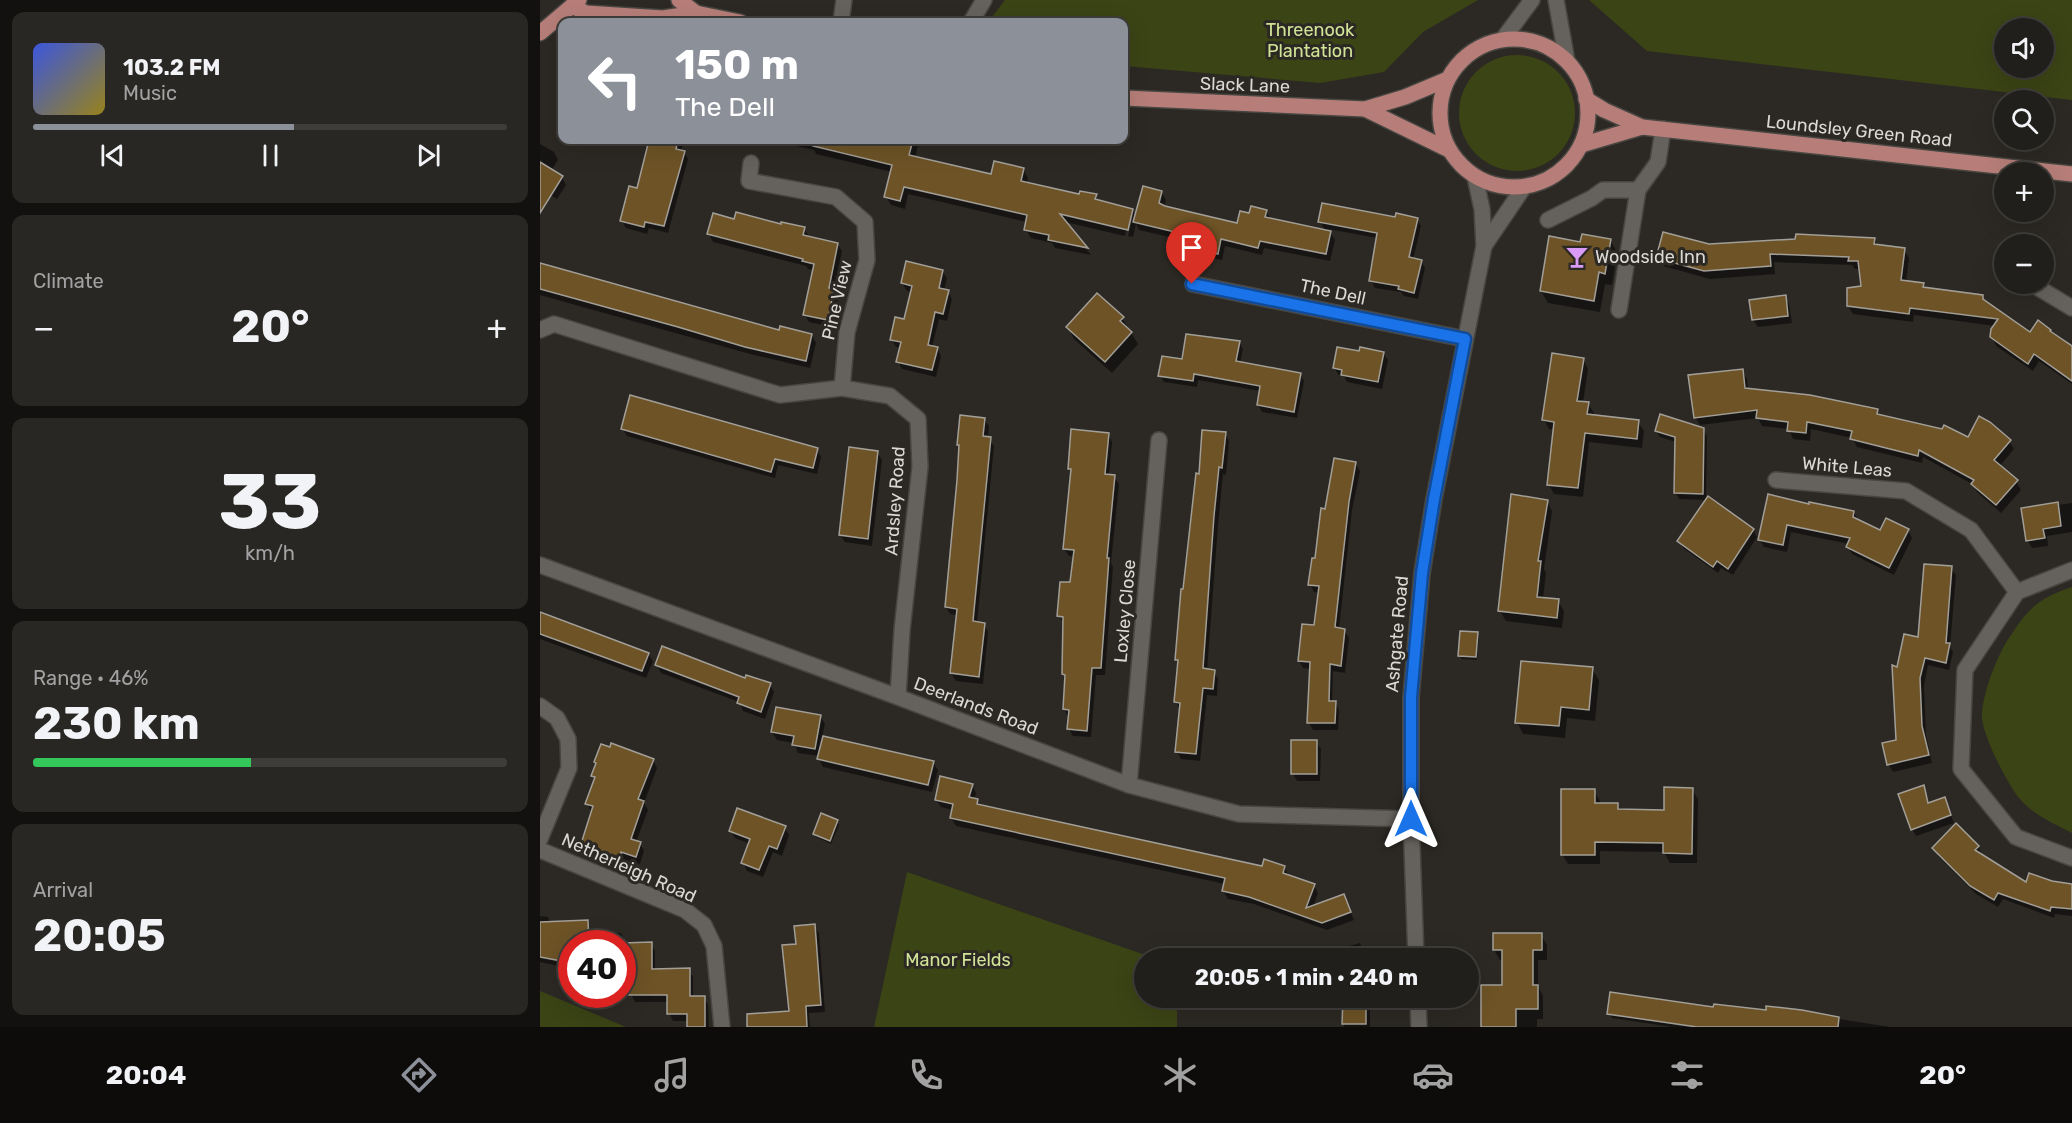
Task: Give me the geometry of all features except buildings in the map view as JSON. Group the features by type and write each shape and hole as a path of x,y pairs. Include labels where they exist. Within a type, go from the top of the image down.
{"main road":[{"path":"679,0 696,13"},
{"path":"540,33 575,3 586,13 663,18 696,13 720,18"},
{"path":"1503,39 1526,40 1548,47 1567,61 1582,86 1586,99 1587,123 1581,145 1571,160 1557,173 1541,182 1524,187 1491,184 1475,177 1460,165 1449,150 1442,133 1439,115 1441,96 1458,64 1470,52 1503,39"},
{"name":"Slack Lane","path":"1128,98 1365,109 1405,97 1448,79"},
{"name":"Loundsley Green Road","path":"1586,99 1642,127 2072,174"},
{"name":"Slack Lane","path":"1365,109 1449,150"},
{"name":"Loundsley Green Road","path":"1581,145 1642,127"}],"street":[{"path":"842,18 844,0"},
{"path":"973,18 984,0"},
{"path":"1503,39 1532,0"},
{"path":"1556,0 1567,61"},
{"path":"1619,310 1638,190 1658,162 1663,129"},
{"name":"Pine View","path":"751,163 749,181 836,196 865,222 867,260 847,332 842,388"},
{"name":"Ashgate Road","path":"1416,948 1411,819 1411,697 1422,573 1434,499 1484,246 1482,209 1475,177"},
{"name":"Ashgate Road","path":"1484,246 1524,187"},
{"path":"1548,220 1603,190 1638,190"},
{"name":"The Dell","path":"1192,284 1465,339"},
{"path":"2049,294 2072,308"},
{"name":"Ardsley Road","path":"540,330 554,324 780,395 842,388 890,396 918,419 920,467 902,630 898,697"},
{"name":"Loxley Close","path":"1130,785 1158,440"},
{"name":"White Leas","path":"1776,480 1906,491 1971,530 2017,592"},
{"name":"Deerlands Road","path":"540,565 1130,785 1239,814 1411,819"},
{"path":"2072,570 2017,592 1965,670 1961,769 2016,837 2072,858"},
{"name":"Netherleigh Road","path":"540,706 557,718 568,739 569,768 540,839"},
{"name":"Netherleigh Road","path":"540,850 685,910 704,925 714,946 722,1027"},
{"path":"1418,1008 1419,1027"}],"green space":[{"name":"Threenook Plantation","path":"1005,0 1478,0 1423,32 1384,72 1320,83 1128,66 1128,18 991,18"},
{"path":"1589,0 2072,0 2072,100 2054,98 2054,90 1994,91 1647,51"},
{"path":"1517,55 1539,59 1558,72 1571,91 1575,113 1571,135 1558,154 1539,167 1517,171 1495,167 1476,154 1463,135 1459,113 1463,91 1476,72 1495,59"},
{"path":"2072,587 2072,833 2037,814 2019,798 2008,782 1987,737 1982,710 1994,668 2014,630 2027,613 2041,601"},
{"name":"Manor Fields","path":"907,872 1134,951 1134,1008 1177,1008 1177,1027 874,1027"},
{"path":"540,991 558,999 558,1008 581,1008 626,1027 540,1027"}],"place":[{"name":"Woodside Inn","path":"1577,257"}],"route":[{"path":"1192,284 1465,339 1422,573 1411,697 1411,819"}]}
